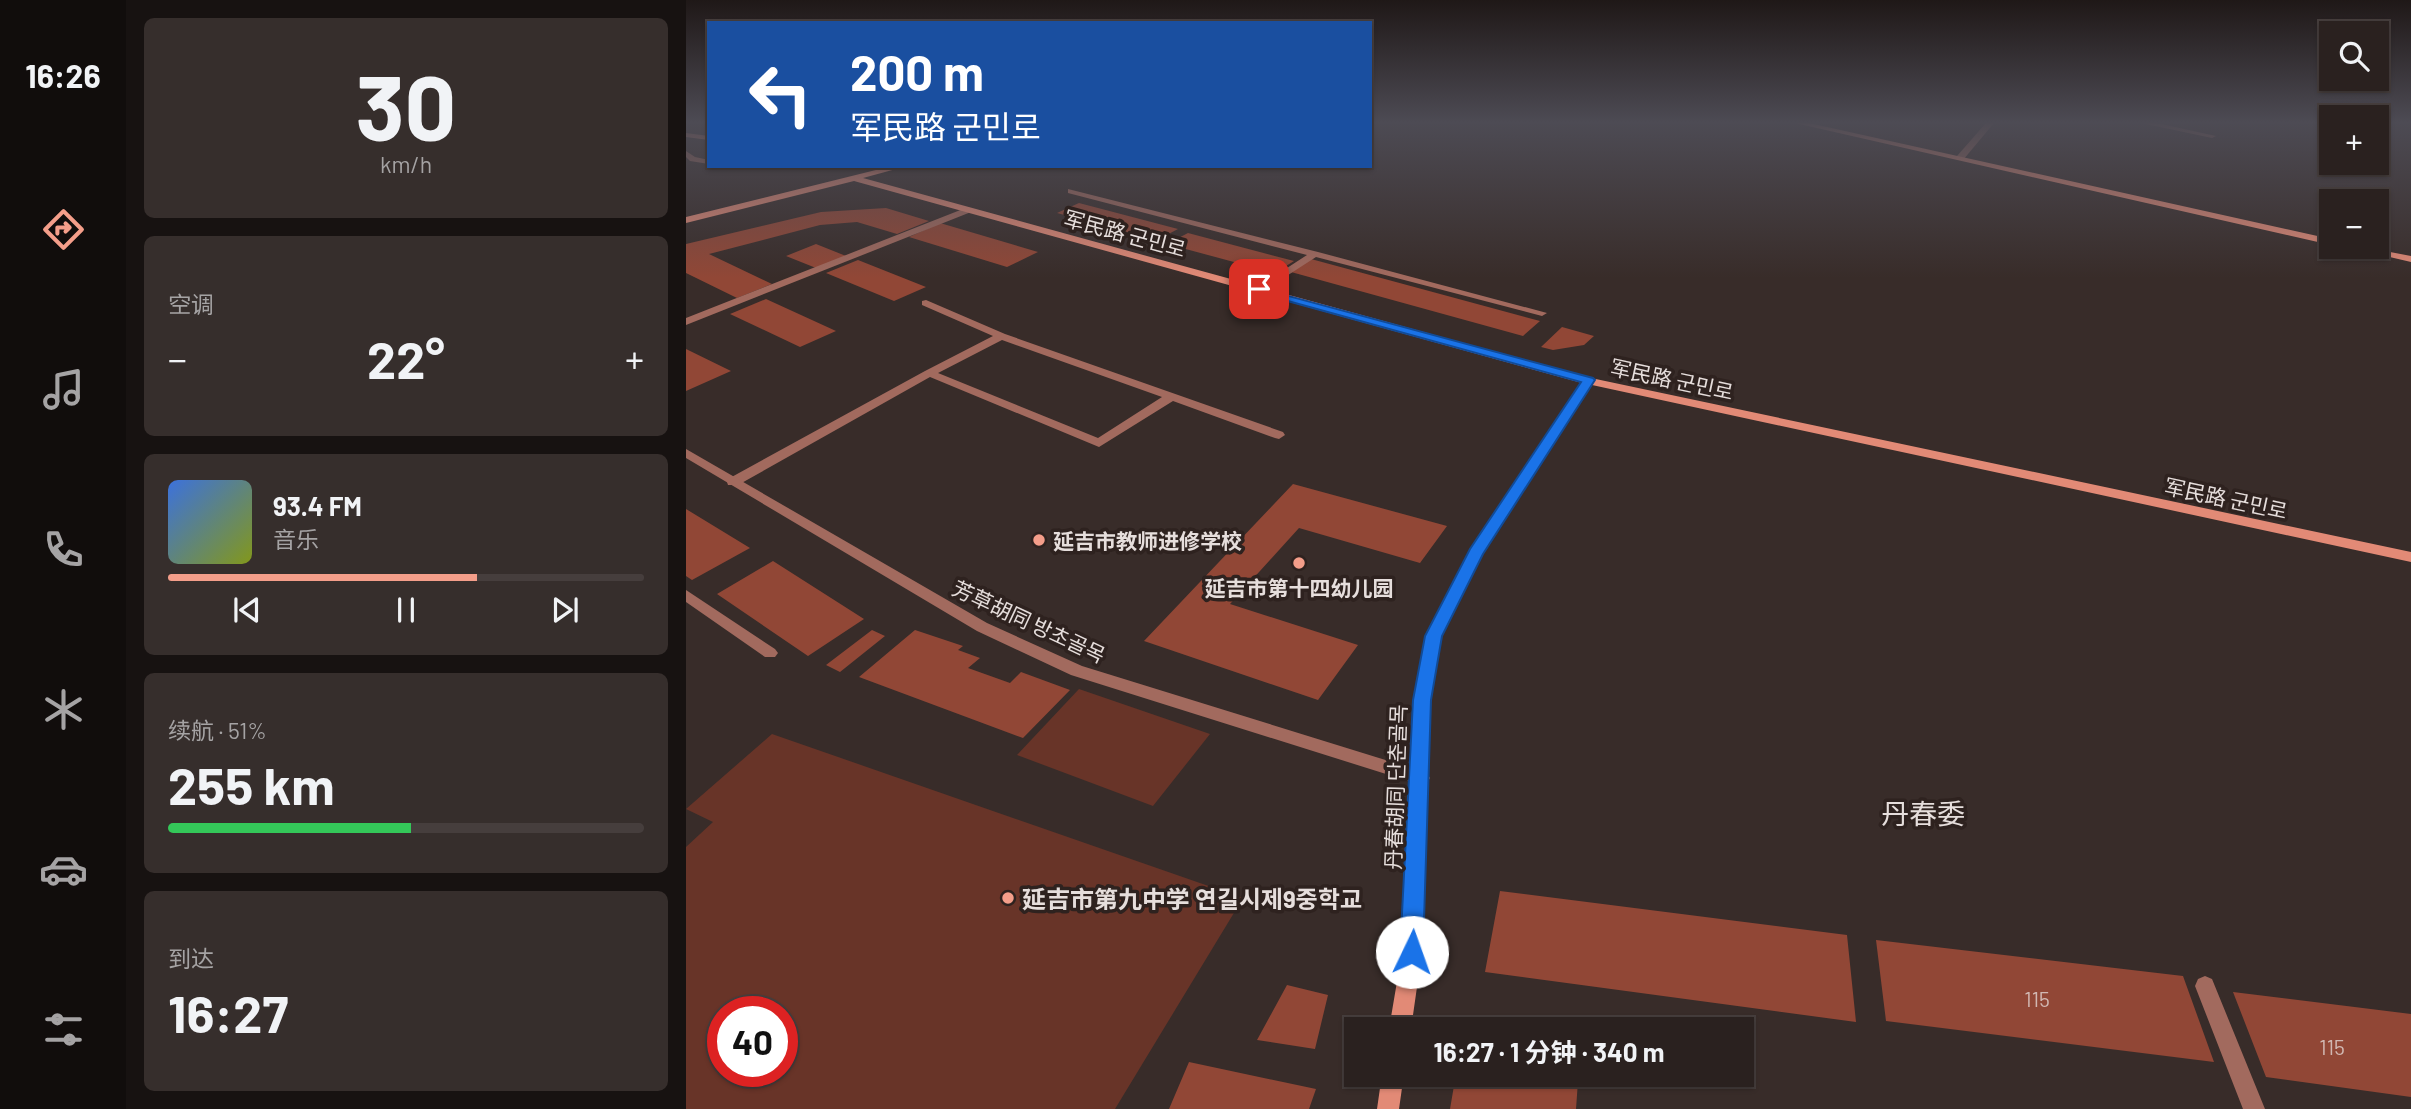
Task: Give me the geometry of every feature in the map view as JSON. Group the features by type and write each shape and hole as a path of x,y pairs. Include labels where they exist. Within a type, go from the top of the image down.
{"street":[{"path":"686,219 865,175"},
{"path":"2034,175 2319,239"},
{"name":"军民路 군민로","path":"853,178 1589,380 2411,557"},
{"path":"1071,191 1542,313"},
{"path":"686,323 968,210"},
{"path":"1259,289 1315,254"},
{"path":"2389,255 2411,259"},
{"path":"926,303 1001,336 1279,435"},
{"path":"733,482 1001,336"},
{"path":"929,373 1099,443 1171,397"},
{"name":"丹春胡同 단춘골목","path":"1402,1017 1412,952 1422,700 1433,636 1475,553 1589,380"},
{"name":"芳草胡同 방초골목","path":"686,453 982,627 1077,671 1421,778"},
{"path":"686,595 769,653"},
{"path":"2205,986 2254,1109"},
{"path":"1388,1109 1391,1087"}],"shaded area":[{"path":"1079,689 1210,734 1153,806 1017,755"},
{"path":"772,734 1243,898 1115,1109 686,1109 686,847 713,822 686,809"}],"building":[{"path":"1079,203 1178,229 1157,240 1057,213"},
{"path":"886,208 929,221 897,234 857,222 820,225 709,254 772,284 737,298 686,273 686,244 821,212"},
{"path":"940,223 1038,252 1007,267 909,237"},
{"path":"1188,233 1294,261 1275,273 1167,244"},
{"path":"816,244 846,256 816,268 786,256"},
{"path":"1311,259 1540,321 1523,336 1291,272"},
{"path":"858,260 926,287 894,301 826,273"},
{"path":"766,299 836,331 800,347 730,314"},
{"path":"1562,327 1594,336 1584,345 1553,350 1541,347"},
{"path":"686,349 731,371 686,391"},
{"path":"1293,484 1447,526 1420,563 1299,528 1230,604 1358,645 1318,700 1144,641"},
{"path":"686,509 750,548 692,580 686,576"},
{"path":"773,561 864,619 808,656 717,594"},
{"path":"872,630 885,636 840,672 826,665"},
{"path":"915,630 963,646 958,650 980,658 968,668 1010,683 1021,672 1070,690 1023,738 859,677"},
{"path":"1500,891 1847,935 1856,1022 1485,972"},
{"path":"1876,940 2183,976 2214,1062 1886,1021"},
{"path":"1287,985 1328,995 1315,1049 1257,1040"},
{"path":"2233,992 2411,1014 2411,1097 2266,1077"},
{"path":"1189,1062 1316,1089 1309,1109 1169,1109"},
{"path":"1454,1087 1578,1087 1576,1109 1450,1109"}],"place":[{"name":"延吉市教师进修学校","path":"1039,540"},
{"name":"延吉市第十四幼儿园","path":"1299,563"},
{"name":"延吉市第九中学 연길시제9중학교","path":"1008,898"}],"district":[{"name":"丹春委","path":"1923,813"}],"route":[{"path":"1259,289 1589,380 1475,553 1433,636 1422,700 1412,952"}]}
